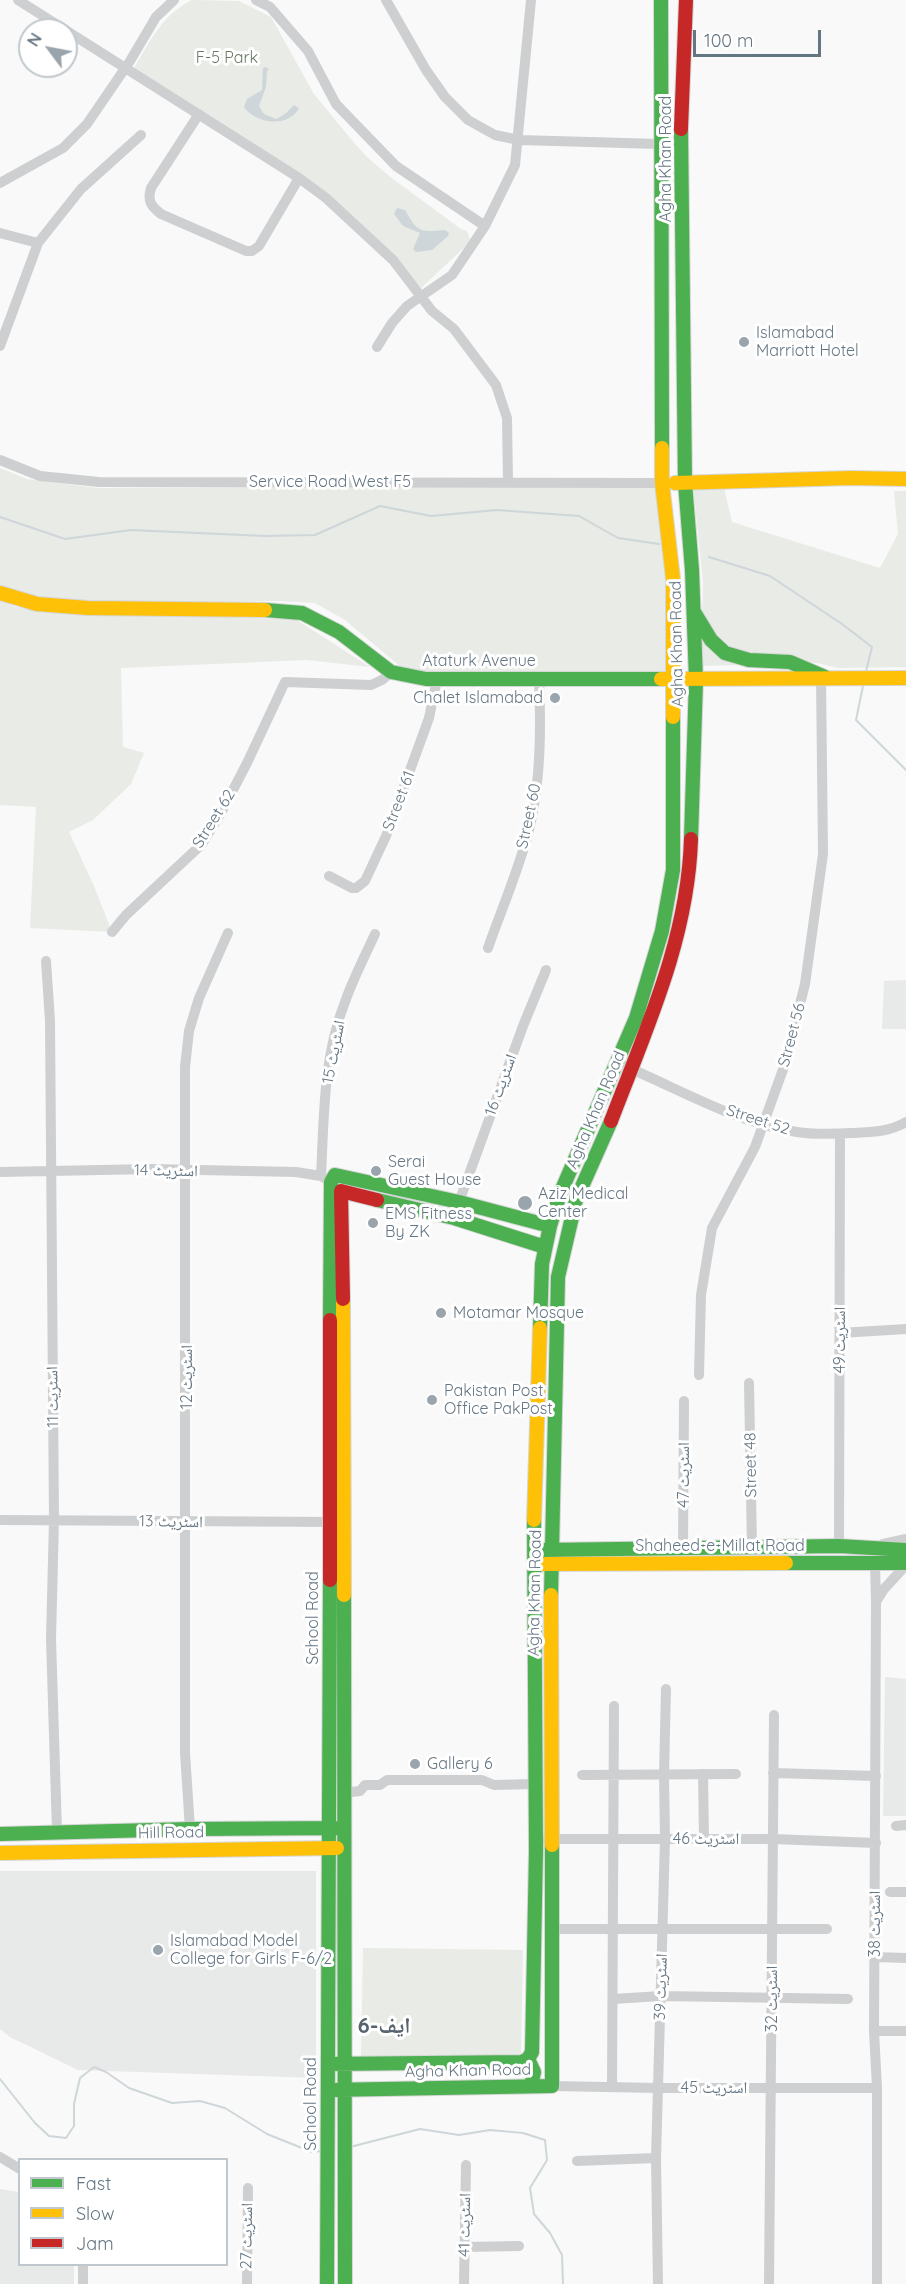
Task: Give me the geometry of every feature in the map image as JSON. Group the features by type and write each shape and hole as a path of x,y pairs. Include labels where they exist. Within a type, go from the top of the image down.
{"street":[{"path":"18,0 298,178 326,198 393,260 432,311 454,329 496,385 507,418 508,482"},
{"path":"0,183 63,148 87,124 156,17 174,0"},
{"path":"256,0 270,7 308,51 336,104 396,166 485,226"},
{"path":"386,0 426,70 445,97 468,120 495,135 519,140 680,144"},
{"path":"378,347 392,323 407,306 452,275 485,226 515,165 531,0"},
{"name":"Agha Khan Road","path":"328,2064 522,2062 530,2056 536,1839 534,1557 541,1275 545,1247 560,1194 636,1018 649,979 662,931 673,870 672,579 662,483 659,144 661,0"},
{"name":"Agha Khan Road","path":"328,2090 552,2086 551,1556 558,1277 576,1200 632,1069 668,970 678,937 690,872 696,680 685,483 683,205 680,144 686,0"},
{"path":"199,114 151,188 148,197 152,206 161,214 246,251 252,251 259,246 298,178"},
{"path":"0,346 38,243 81,189 141,135"},
{"path":"0,233 38,243"},
{"name":"Service Road West F5","path":"0,460 40,476 99,482 662,483"},
{"path":"662,483 850,478 906,479"},
{"name":"Ataturk Avenue","path":"0,593 37,604 88,608 271,610 302,613 339,632 391,672 426,679 906,678"},
{"path":"694,612 711,639 725,653 757,661 788,662 808,668 825,679"},
{"name":"Street 62","path":"112,932 126,915 202,844 247,763 285,682 371,685 382,680 391,672"},
{"name":"Street 60","path":"488,948 526,839 533,810 540,748 539,678"},
{"name":"Street 56","path":"699,1375 701,1295 712,1228 755,1148 785,1064 805,984 823,854 825,679"},
{"name":"Street 61","path":"329,876 352,888 361,885 368,876 390,828 416,758 429,718 437,680"},
{"name":"اسٹریٹ 12","path":"190,1829 185,1753 187,1522 185,1067 189,1031 200,998 228,933"},
{"name":"اسٹریٹ 15","path":"333,1181 324,1101 329,1061 344,1004 375,934"},
{"name":"اسٹریٹ 11","path":"46,961 50,1021 54,1520 51,1639 57,1832"},
{"name":"اسٹریٹ 16","path":"459,1202 523,1026 546,970"},
{"name":"Street 52","path":"617,1063 740,1117 797,1132 840,1134 879,1132 896,1128 906,1122"},
{"name":"اسٹریٹ 49","path":"840,1134 840,1333 851,1547"},
{"name":"اسٹریٹ 14","path":"0,1172 151,1169 296,1172 333,1181"},
{"path":"333,1181 459,1202 550,1226"},
{"path":"333,1181 545,1247"},
{"name":"School Road","path":"333,1181 336,1650 329,1827 336,1848 344,2063 345,2284"},
{"path":"541,1275 558,1277"},
{"path":"840,1333 906,1329"},
{"name":"Street 48","path":"749,1383 752,1547"},
{"name":"اسٹریٹ 47","path":"684,1401 688,1553"},
{"name":"اسٹریٹ 13","path":"0,1520 336,1522"},
{"name":"Shaheed-e-Millat Road","path":"534,1557 688,1553 752,1547 851,1547 906,1553"},
{"path":"851,1547 851,1563"},
{"name":"Shaheed-e-Millat Road","path":"688,1553 875,1564 906,1553"},
{"path":"876,1602 906,1553"},
{"name":"اسٹریٹ 38","path":"875,1564 874,2031 877,2088 877,2284"},
{"name":"School Road","path":"327,2284 328,2064 336,1848 343,1828 344,1793 336,1650"},
{"name":"اسٹریٹ 39","path":"658,2284 656,2158 665,1839 666,1689"},
{"path":"612,2087 614,1706"},
{"name":"اسٹریٹ 32","path":"769,2284 774,1715"},
{"path":"773,1773 876,1776"},
{"path":"582,1774 736,1774"},
{"path":"703,1774 704,1839"},
{"path":"344,1793 360,1791 365,1785 380,1785 387,1780 482,1780 494,1785 535,1784"},
{"name":"Hill Road","path":"0,1834 343,1828"},
{"name":"اسٹریٹ 46","path":"536,1839 773,1839 876,1843"},
{"name":"Hill Road","path":"0,1853 336,1848"},
{"path":"890,1892 906,1892"},
{"path":"551,1929 827,1929"},
{"path":"534,1946 551,1946"},
{"path":"875,1957 906,1958"},
{"path":"613,1998 661,1996 848,2000"},
{"path":"874,2031 906,2031"},
{"path":"531,2086 535,2080 535,2072 530,2056 552,2054"},
{"name":"اسٹریٹ 45","path":"552,2086 877,2088"},
{"path":"0,2157 18,2168"},
{"path":"577,2161 656,2158"},
{"name":"اسٹریٹ 41","path":"464,2284 466,2165"},
{"name":"اسٹریٹ 27","path":"247,2284 248,2188"},
{"path":"465,2247 519,2246"},
{"path":"83,2266 83,2284"}],"shaded area":[{"path":"263,68 269,69 266,87 259,106 264,114 276,119 294,105 299,108 288,119 264,120 249,113 244,107 247,99 262,90"},
{"path":"397,208 405,210 420,229 445,230 449,233 448,236 432,250 416,252 413,249 420,233 403,226 394,214"},
{"path":"906,980 906,1029 882,1029 884,981"},
{"path":"885,1677 906,1679 906,1816 883,1816"},
{"name":"Islamabad Model College for Girls F-6/2","path":"0,1871 316,1871 316,2078 78,2070 10,2037 0,2029"},
{"path":"0,2189 18,2192 18,2266 74,2266 74,2284 0,2284"}],"green space":[{"name":"F-5 Park","path":"192,0 239,1 271,17 314,94 355,144 393,179 461,229 467,231 470,240 467,245 421,288 369,231 134,68 165,21"},
{"path":"0,468 27,479 97,488 656,485 668,600 667,675 408,673 345,620 315,603 278,601 182,603 31,599 0,588"},
{"path":"723,484 732,522 880,568 898,534 894,491 906,491 906,667 839,668 817,663 701,666 703,582 693,485"},
{"path":"0,599 15,607 297,620 370,667 307,660 121,668 123,747 144,753 131,784 93,820 69,832 112,932 30,928 36,807 0,805"},
{"path":"363,1948 523,1950 521,2056 361,2057"}],"waterway":[{"path":"0,517 65,539 131,530 265,536 315,535 380,506 431,516 497,510 579,516 618,538 659,544"},
{"path":"709,557 770,576 842,624 872,647 866,671"},
{"path":"863,686 856,720 906,770"},
{"path":"0,2079 35,2123 49,2136 66,2138 74,2126 74,2104 80,2078 94,2067 106,2072 129,2088 172,2103 200,2101 225,2108 267,2134 312,2152 321,2151"},
{"path":"350,2147 420,2129 459,2135 490,2130 523,2133 545,2140 547,2160 530,2188 534,2214 550,2233 562,2255 563,2284"}],"traffic: fast":[{"path":"661,0 662,448"},
{"path":"681,129 685,483 692,570 696,680 691,839"},
{"path":"265,610 302,613 339,632 391,672 426,679 661,679"},
{"path":"694,612 711,640 725,653 749,660 790,662 825,677"},
{"path":"540,1328 542,1264 550,1226 560,1194 636,1018 662,931 673,870 673,717"},
{"path":"551,1595 558,1277 576,1200 611,1121"},
{"path":"330,1320 331,1182 335,1175 459,1202 550,1226"},
{"path":"377,1200 454,1218 545,1247"},
{"path":"328,2064 522,2062 528,2059 532,2052 536,1851 534,1520"},
{"path":"543,1550 839,1546 906,1550"},
{"path":"786,1563 906,1563"},
{"path":"327,2284 330,1580"},
{"path":"344,1595 345,2284"},
{"path":"0,1834 339,1828"},
{"path":"328,2090 552,2086 552,1845"},
{"path":"528,2059 534,2072 531,2086"}],"traffic: slow":[{"path":"662,448 662,483 673,579 673,717"},
{"path":"675,483 851,478 906,479"},
{"path":"0,593 37,604 88,608 265,610"},
{"path":"661,679 906,678"},
{"path":"343,1299 344,1595"},
{"path":"534,1520 540,1328"},
{"path":"543,1564 786,1563"},
{"path":"551,1595 552,1845"},
{"path":"0,1853 337,1848"}],"traffic: jam":[{"path":"681,129 686,0"},
{"path":"611,1121 651,1018 674,948 688,876 691,839"},
{"path":"343,1299 341,1191 377,1200"},
{"path":"330,1320 330,1580"}],"place":[{"name":"Islamabad Marriott Hotel","path":"744,342"},
{"name":"Chalet Islamabad","path":"555,698"},
{"name":"Serai Guest House","path":"376,1171"},
{"name":"Aziz Medical Center","path":"525,1203"},
{"name":"EMS Fitness By ZK","path":"373,1223"},
{"name":"Motamar Mosque","path":"441,1313"},
{"name":"Pakistan Post Office PakPost","path":"432,1400"},
{"name":"Gallery 6","path":"415,1764"},
{"name":"Islamabad Model College for Girls F-6/2","path":"158,1950"}],"district":[{"name":"ایف-6","path":"384,2026"}]}
